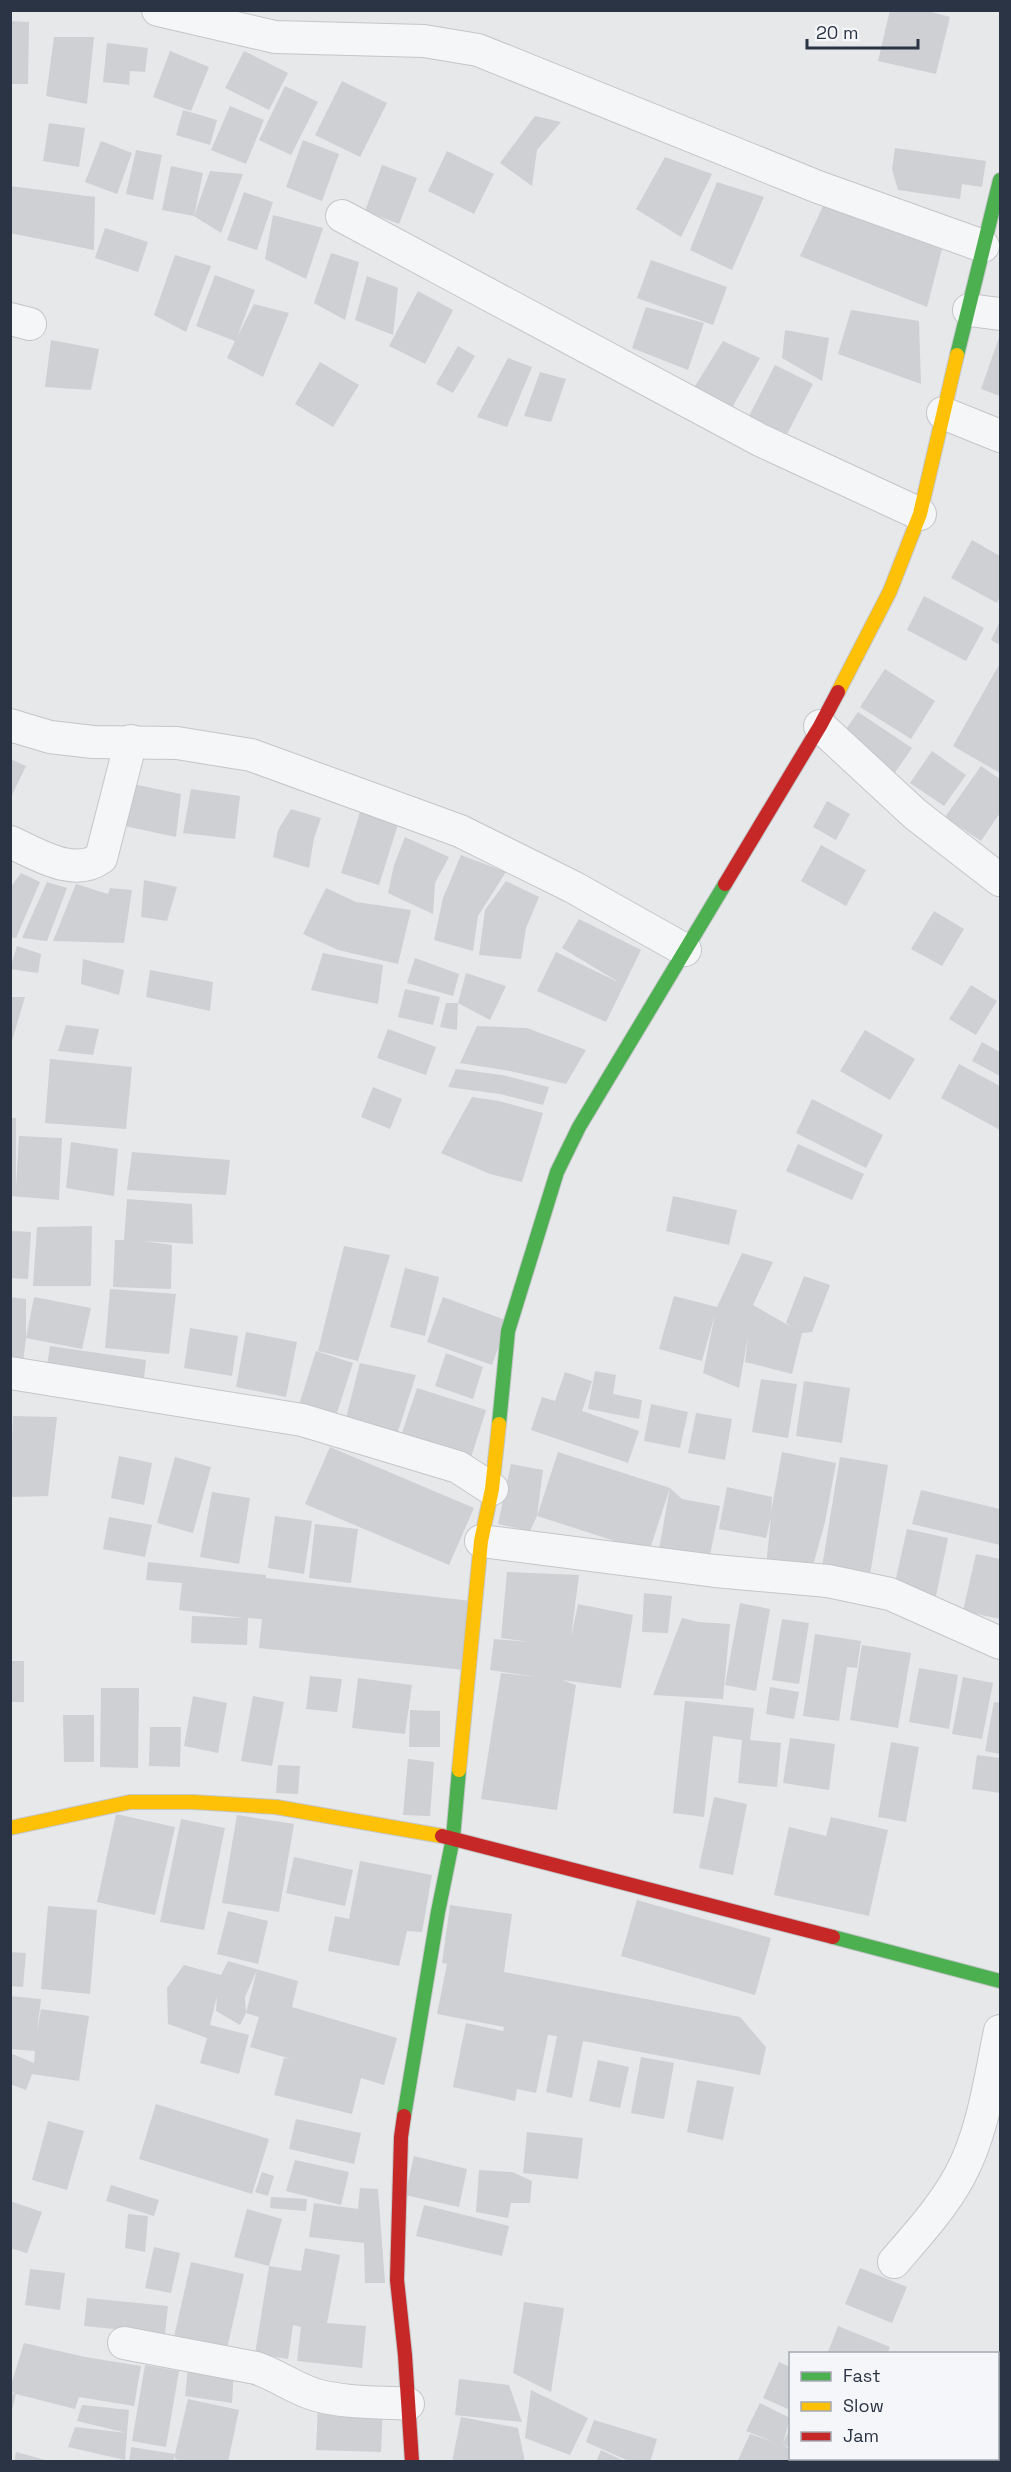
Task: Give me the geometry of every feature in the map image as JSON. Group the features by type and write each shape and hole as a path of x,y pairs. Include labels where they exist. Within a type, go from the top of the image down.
{"street":[{"path":"158,10 275,37 424,41 478,50 818,187 983,246"},
{"path":"412,2462 397,2280 401,2137 438,1912 453,1838 481,1541 492,1489 508,1331 558,1172 579,1126 820,726 890,591 920,514 1000,180"},
{"path":"342,216 760,440 920,514"},
{"path":"969,310 1000,314"},
{"path":"943,413 1000,436"},
{"path":"10,725 50,737 93,742 177,743 251,754 460,831 573,887 685,950"},
{"path":"820,726 915,814 1000,880"},
{"path":"10,842 63,864 91,865 101,858 131,741"},
{"path":"10,1373 302,1420 458,1467 492,1489"},
{"path":"481,1541 715,1571 828,1581 890,1594 1000,1643"},
{"path":"10,1828 130,1802 192,1802 276,1807 453,1838 1000,1981"},
{"path":"894,2262 948,2197 961,2175 976,2136 1000,2031"},
{"path":"124,2343 256,2368 306,2391 332,2398 408,2404"}],"building":[{"path":"890,10 924,10 950,17 936,74 878,61"},
{"path":"10,21 29,22 28,84 10,84"},
{"path":"54,37 94,37 87,104 46,96"},
{"path":"107,43 148,48 145,72 130,71 129,85 103,82"},
{"path":"170,51 209,67 191,111 153,97"},
{"path":"244,51 288,73 269,110 225,88"},
{"path":"342,81 387,103 360,157 315,135"},
{"path":"285,86 318,102 291,155 259,140"},
{"path":"230,106 264,120 246,164 211,150"},
{"path":"183,110 217,120 210,145 176,135"},
{"path":"535,116 561,122 537,150 532,186 500,163"},
{"path":"49,123 85,128 79,167 43,161"},
{"path":"303,140 339,154 322,201 286,187"},
{"path":"101,141 132,153 117,194 85,182"},
{"path":"895,148 986,161 982,187 962,184 960,199 898,190 892,169"},
{"path":"136,150 162,155 153,200 126,194"},
{"path":"447,151 494,174 474,214 428,191"},
{"path":"665,157 712,174 681,237 636,209"},
{"path":"382,165 417,178 399,224 365,211"},
{"path":"171,166 203,173 194,216 162,210"},
{"path":"210,171 243,174 221,233 194,216"},
{"path":"717,182 764,197 732,270 690,250"},
{"path":"10,186 95,197 94,250 10,233"},
{"path":"244,192 273,202 257,250 227,240"},
{"path":"823,206 942,249 927,307 800,256"},
{"path":"273,215 323,228 306,279 265,259"},
{"path":"105,228 148,242 138,272 95,258"},
{"path":"331,253 359,262 345,320 314,303"},
{"path":"175,255 211,266 186,332 154,315"},
{"path":"651,260 727,287 713,325 637,298"},
{"path":"215,275 255,290 237,337 254,304 289,313 263,377 227,358 235,341 196,326"},
{"path":"367,276 398,288 393,335 355,320"},
{"path":"418,291 453,310 425,364 389,346"},
{"path":"646,307 704,323 688,370 632,348"},
{"path":"851,310 919,321 921,384 838,354"},
{"path":"785,330 829,338 822,381 782,358"},
{"path":"1000,335 1000,396 981,389"},
{"path":"51,340 99,349 91,390 45,387"},
{"path":"723,341 760,358 729,413 695,386"},
{"path":"458,346 475,356 453,393 436,384"},
{"path":"508,358 532,367 507,427 477,417"},
{"path":"320,362 359,385 333,427 295,404"},
{"path":"775,365 813,384 787,434 749,416"},
{"path":"540,372 566,379 551,422 524,416"},
{"path":"972,540 1000,556 1000,596 997,603 951,578"},
{"path":"924,596 984,628 966,661 907,630"},
{"path":"1000,621 1000,645 991,640"},
{"path":"1000,663 1000,773 953,746"},
{"path":"885,669 935,701 911,739 860,707"},
{"path":"858,712 912,748 894,774 840,738"},
{"path":"932,751 966,775 944,806 910,783"},
{"path":"10,759 26,766 10,799"},
{"path":"981,766 1000,779 1000,813 981,841 945,817"},
{"path":"128,783 181,794 176,837 120,825"},
{"path":"191,789 240,796 235,839 183,833"},
{"path":"827,801 850,814 836,840 813,827"},
{"path":"291,809 321,818 314,838 309,868 273,857 278,830"},
{"path":"361,809 399,821 379,885 341,873"},
{"path":"405,837 449,857 435,883 433,914 388,893 394,865"},
{"path":"821,845 866,870 846,906 801,881"},
{"path":"461,855 506,872 478,916 473,951 434,940 443,898"},
{"path":"21,873 40,882 16,938 10,937 10,888"},
{"path":"144,880 177,887 167,921 141,917"},
{"path":"506,881 539,897 526,928 521,959 479,955 485,910"},
{"path":"47,882 67,888 47,941 22,938"},
{"path":"76,884 108,894 110,888 132,890 124,943 53,941"},
{"path":"326,888 356,902 411,910 398,964 338,950 303,934"},
{"path":"934,911 964,929 942,966 911,949"},
{"path":"579,919 641,950 606,1022 537,991 556,952 620,983 562,948"},
{"path":"17,946 41,954 38,973 10,969"},
{"path":"323,953 383,965 378,1004 311,990"},
{"path":"415,958 459,974 453,996 407,983"},
{"path":"83,959 124,970 119,995 81,984"},
{"path":"150,970 213,982 210,1011 146,997"},
{"path":"466,973 506,986 490,1020 458,1003"},
{"path":"971,985 997,1001 976,1035 949,1019"},
{"path":"405,989 440,997 433,1025 398,1017"},
{"path":"10,997 25,997 11,1044 10,1044"},
{"path":"446,1003 458,1003 457,1030 440,1027"},
{"path":"66,1025 99,1029 93,1055 58,1051"},
{"path":"477,1026 527,1028 586,1050 566,1084 510,1071 460,1063"},
{"path":"388,1029 436,1047 426,1075 377,1058"},
{"path":"865,1030 915,1059 890,1100 840,1071"},
{"path":"982,1042 1000,1052 1000,1076 972,1061"},
{"path":"50,1059 132,1067 126,1129 45,1123"},
{"path":"959,1064 1000,1086 1000,1130 941,1098"},
{"path":"456,1069 502,1075 549,1087 543,1105 500,1094 448,1087"},
{"path":"373,1087 402,1099 390,1129 361,1117"},
{"path":"472,1097 499,1101 543,1113 522,1182 490,1174 441,1153"},
{"path":"812,1099 883,1135 866,1168 796,1133"},
{"path":"10,1118 16,1118 16,1188 19,1136 62,1138 59,1200 10,1196"},
{"path":"71,1142 118,1149 114,1196 66,1188"},
{"path":"798,1144 864,1174 852,1200 786,1171"},
{"path":"132,1152 230,1160 226,1195 127,1190"},
{"path":"673,1196 737,1210 729,1245 666,1231"},
{"path":"127,1199 192,1204 193,1244 143,1241 172,1245 171,1289 113,1287 115,1240 124,1240"},
{"path":"92,1226 91,1286 33,1286 37,1227"},
{"path":"10,1231 31,1232 28,1279 10,1278"},
{"path":"344,1246 390,1255 358,1361 318,1351"},
{"path":"742,1253 773,1262 753,1305 795,1329 786,1323 804,1276 830,1285 812,1332 802,1333 792,1374 745,1362 748,1336 739,1388 703,1373 715,1314 702,1361 659,1349 674,1296 717,1307"},
{"path":"405,1268 439,1277 425,1336 390,1327"},
{"path":"110,1289 176,1294 169,1354 105,1348"},
{"path":"10,1297 26,1299 26,1338 23,1363 10,1361"},
{"path":"34,1297 91,1308 82,1349 26,1338"},
{"path":"443,1297 508,1321 492,1365 427,1342"},
{"path":"190,1328 238,1336 232,1376 184,1368"},
{"path":"246,1332 297,1342 286,1397 236,1387"},
{"path":"50,1346 146,1360 143,1387 46,1372"},
{"path":"316,1351 353,1363 336,1416 299,1405"},
{"path":"446,1353 483,1367 473,1399 435,1386"},
{"path":"360,1363 416,1375 395,1441 344,1426"},
{"path":"595,1371 616,1375 613,1394 642,1400 639,1419 588,1409"},
{"path":"565,1372 592,1381 582,1411 639,1431 628,1463 531,1430 542,1397 555,1401"},
{"path":"761,1379 797,1384 788,1438 752,1432"},
{"path":"804,1381 850,1388 842,1443 796,1436"},
{"path":"417,1388 486,1410 469,1464 399,1442"},
{"path":"651,1404 688,1412 680,1448 644,1441"},
{"path":"696,1413 732,1419 725,1460 688,1453"},
{"path":"13,1416 57,1417 48,1496 10,1497"},
{"path":"330,1447 474,1508 449,1565 305,1504"},
{"path":"558,1452 670,1488 649,1552 537,1516"},
{"path":"782,1452 836,1463 825,1522 811,1573 766,1566 771,1517 766,1538 719,1529 727,1487 772,1497 771,1512"},
{"path":"119,1456 152,1463 144,1505 111,1498"},
{"path":"175,1457 211,1467 193,1533 157,1523"},
{"path":"840,1457 888,1465 870,1575 822,1567"},
{"path":"511,1464 543,1470 537,1516 530,1531 498,1524"},
{"path":"670,1488 682,1499 720,1506 708,1565 658,1555"},
{"path":"921,1490 1000,1509 1000,1545 912,1524"},
{"path":"212,1492 250,1498 239,1564 200,1557"},
{"path":"275,1516 312,1521 304,1574 268,1568"},
{"path":"109,1517 152,1525 145,1557 103,1549"},
{"path":"315,1524 358,1529 351,1583 309,1578"},
{"path":"907,1529 948,1538 936,1596 894,1587"},
{"path":"976,1554 1000,1559 1000,1619 963,1611"},
{"path":"148,1562 472,1601 464,1670 259,1648 262,1619 248,1618 247,1645 191,1643 192,1616 243,1618 179,1610 182,1583 146,1580"},
{"path":"507,1572 579,1575 571,1637 578,1604 633,1615 621,1688 562,1680 576,1685 557,1810 481,1799 501,1673 538,1677 490,1670 494,1639 529,1642 501,1638"},
{"path":"644,1593 672,1596 668,1633 642,1632"},
{"path":"740,1603 770,1609 756,1691 725,1685"},
{"path":"682,1618 698,1622 730,1624 723,1699 653,1695"},
{"path":"782,1619 809,1623 799,1684 772,1680"},
{"path":"815,1634 861,1641 857,1668 847,1667 839,1721 803,1716"},
{"path":"862,1645 911,1653 898,1728 850,1720"},
{"path":"10,1661 24,1661 24,1702 10,1702"},
{"path":"919,1668 958,1675 949,1729 909,1722"},
{"path":"310,1676 342,1679 337,1712 306,1709"},
{"path":"963,1677 993,1683 982,1739 952,1734"},
{"path":"358,1678 412,1685 405,1734 352,1728"},
{"path":"770,1687 799,1692 794,1719 766,1714"},
{"path":"101,1688 139,1688 138,1768 100,1767"},
{"path":"193,1696 227,1703 218,1753 184,1746"},
{"path":"253,1696 284,1702 272,1766 241,1761"},
{"path":"685,1701 754,1708 750,1740 781,1743 777,1787 738,1783 742,1740 713,1736 704,1817 673,1813"},
{"path":"994,1702 1000,1703 1000,1754 985,1751"},
{"path":"410,1710 440,1711 440,1747 409,1747"},
{"path":"63,1715 94,1715 94,1762 64,1762"},
{"path":"150,1727 181,1727 180,1767 149,1766"},
{"path":"790,1738 835,1744 829,1790 783,1783"},
{"path":"891,1742 919,1747 906,1822 878,1817"},
{"path":"977,1755 1000,1758 1000,1793 972,1789"},
{"path":"408,1759 434,1762 430,1816 403,1815"},
{"path":"278,1765 300,1766 298,1794 276,1793"},
{"path":"714,1797 747,1804 733,1875 699,1868"},
{"path":"116,1814 175,1827 155,1915 97,1902"},
{"path":"237,1815 294,1824 279,1912 222,1903"},
{"path":"831,1817 888,1830 869,1916 774,1895 789,1827 826,1836"},
{"path":"181,1819 225,1828 204,1930 160,1922"},
{"path":"294,1857 353,1870 345,1906 286,1893"},
{"path":"360,1861 432,1875 422,1932 407,1931 399,1966 328,1951 335,1916 349,1919"},
{"path":"637,1900 771,1938 755,1995 621,1956"},
{"path":"450,1905 512,1914 504,1972 740,2017 766,2047 760,2075 583,2041 572,2098 546,2092 557,2036 548,2035 536,2093 517,2089 515,2101 453,2087 466,2023 503,2031 504,2027 437,2014 447,1964 442,1963"},
{"path":"48,1906 97,1910 90,1994 41,1989"},
{"path":"228,1911 268,1921 258,1964 217,1954"},
{"path":"10,1952 26,1953 23,1987 10,1986"},
{"path":"228,1961 298,1981 292,2007 397,2038 384,2085 361,2078 352,2114 274,2095 284,2058 291,2059 250,2047 259,2017 246,2013 240,2025 216,2011 217,1996 210,2025 249,2035 239,2074 200,2063 207,2038 168,2024 167,1988 184,1965 221,1975","holes":["257,1970 246,2013 245,1997"]},
{"path":"10,1996 41,1999 37,2032 41,2009 89,2016 79,2081 32,2074 26,2090 10,2084 10,2053 34,2063 35,2051 10,2049"},
{"path":"641,2057 674,2063 664,2119 631,2113"},
{"path":"598,2060 629,2067 620,2108 589,2101"},
{"path":"697,2080 734,2087 723,2140 687,2132"},
{"path":"156,2104 269,2139 252,2194 139,2159"},
{"path":"296,2119 361,2133 354,2164 289,2149"},
{"path":"48,2121 84,2131 67,2190 32,2180"},
{"path":"527,2132 583,2138 578,2179 523,2173"},
{"path":"414,2156 467,2169 459,2207 405,2195"},
{"path":"295,2160 349,2172 341,2205 286,2191"},
{"path":"479,2170 512,2172 532,2181 530,2203 511,2203 508,2218 476,2212"},
{"path":"262,2172 274,2176 268,2196 255,2192"},
{"path":"111,2185 159,2200 154,2216 106,2201"},
{"path":"360,2188 378,2189 385,2283 365,2283 364,2243 309,2237 314,2203 358,2209"},
{"path":"271,2197 307,2199 306,2211 270,2208"},
{"path":"10,2201 42,2212 27,2253 10,2248"},
{"path":"424,2205 509,2226 502,2256 416,2236"},
{"path":"247,2209 282,2219 269,2266 234,2257"},
{"path":"128,2214 148,2216 145,2252 125,2248"},
{"path":"154,2247 180,2253 171,2293 145,2288"},
{"path":"305,2248 340,2255 327,2323 366,2326 362,2368 297,2361 301,2327 293,2325 288,2359 255,2354 269,2266 301,2271"},
{"path":"191,2262 244,2274 226,2353 173,2341"},
{"path":"860,2268 907,2287 892,2323 845,2304"},
{"path":"30,2269 65,2273 60,2310 25,2305"},
{"path":"87,2298 168,2306 165,2334 84,2326"},
{"path":"524,2302 564,2308 551,2392 513,2373"},
{"path":"838,2326 890,2347 888,2352 828,2352"},
{"path":"24,2343 85,2357 141,2366 134,2406 79,2397 75,2409 10,2391 10,2388"},
{"path":"779,2362 789,2367 789,2410 763,2398"},
{"path":"145,2365 179,2371 166,2447 132,2441"},
{"path":"188,2368 234,2371 232,2403 185,2396"},
{"path":"459,2379 509,2385 522,2422 455,2415"},
{"path":"531,2390 588,2418 570,2455 525,2438"},
{"path":"10,2393 16,2394 10,2418"},
{"path":"188,2399 239,2410 228,2462 187,2462 175,2459"},
{"path":"760,2403 789,2418 783,2444 789,2449 789,2460 807,2462 737,2462 750,2434 774,2442 746,2431"},
{"path":"82,2405 129,2410 127,2433 77,2421"},
{"path":"318,2406 383,2408 381,2452 316,2450"},
{"path":"461,2417 518,2428 525,2462 452,2462"},
{"path":"594,2420 657,2439 650,2462 631,2462 586,2442"},
{"path":"75,2427 127,2433 125,2460 68,2447"},
{"path":"789,2429 789,2447 783,2444"},
{"path":"131,2447 175,2454 173,2462 129,2462"},
{"path":"601,2450 626,2462 596,2462"},
{"path":"16,2452 49,2461 49,2462 14,2462"}],"traffic: fast":[{"path":"957,355 1000,180"},
{"path":"499,1424 508,1331 557,1172 579,1127 725,884"},
{"path":"404,2116 438,1912 453,1838 459,1770"},
{"path":"833,1937 1000,1981"}],"traffic: slow":[{"path":"838,692 890,591 920,514 957,355"},
{"path":"459,1770 481,1541 492,1489 499,1424"},
{"path":"10,1828 130,1802 192,1802 276,1807 442,1836"}],"traffic: jam":[{"path":"725,884 838,692"},
{"path":"442,1836 833,1937"},
{"path":"404,2116 401,2137 397,2280 405,2355 412,2462"}]}
